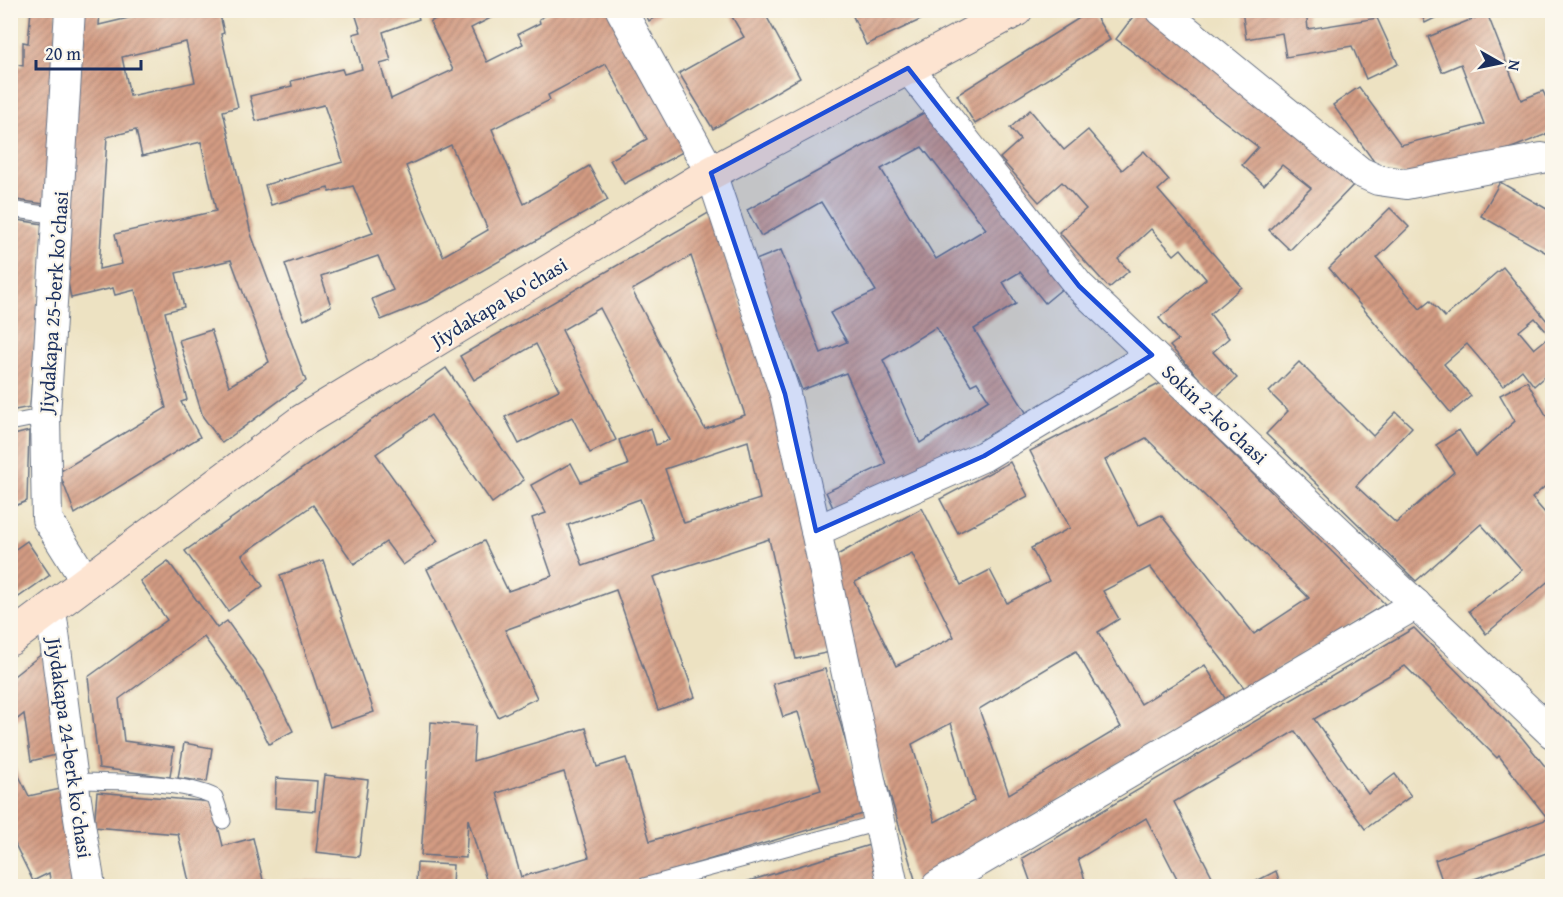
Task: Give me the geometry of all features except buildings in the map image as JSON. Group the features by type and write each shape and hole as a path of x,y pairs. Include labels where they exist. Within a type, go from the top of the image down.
{"street":[{"name":"Jiydakapa 25-berk koʼchasi","path":"70,10 45,416 47,519 87,583"},
{"path":"621,10 711,173 784,394 893,886"},
{"name":"Jiydakapa ko'chasi","path":"10,639 302,421 711,173 1016,10"},
{"path":"1161,10 1360,172 1378,180 1406,184 1542,158"},
{"name":"Sokin 2-koʼchasi","path":"908,68 1079,286 1552,733"},
{"path":"816,531 984,456 1152,355"},
{"path":"937,886 1416,604"},
{"name":"Jiydakapa 24-berk koʻchasi","path":"51,610 73,781 90,886"}],"lane":[{"path":"10,209 58,216"},
{"path":"10,423 45,416"},
{"path":"73,781 201,789 215,797 223,821"},
{"path":"644,886 878,823"}],"highlighted area":[{"path":"908,68 1079,286 1152,355 984,456 816,531 785,394 711,173"}]}
